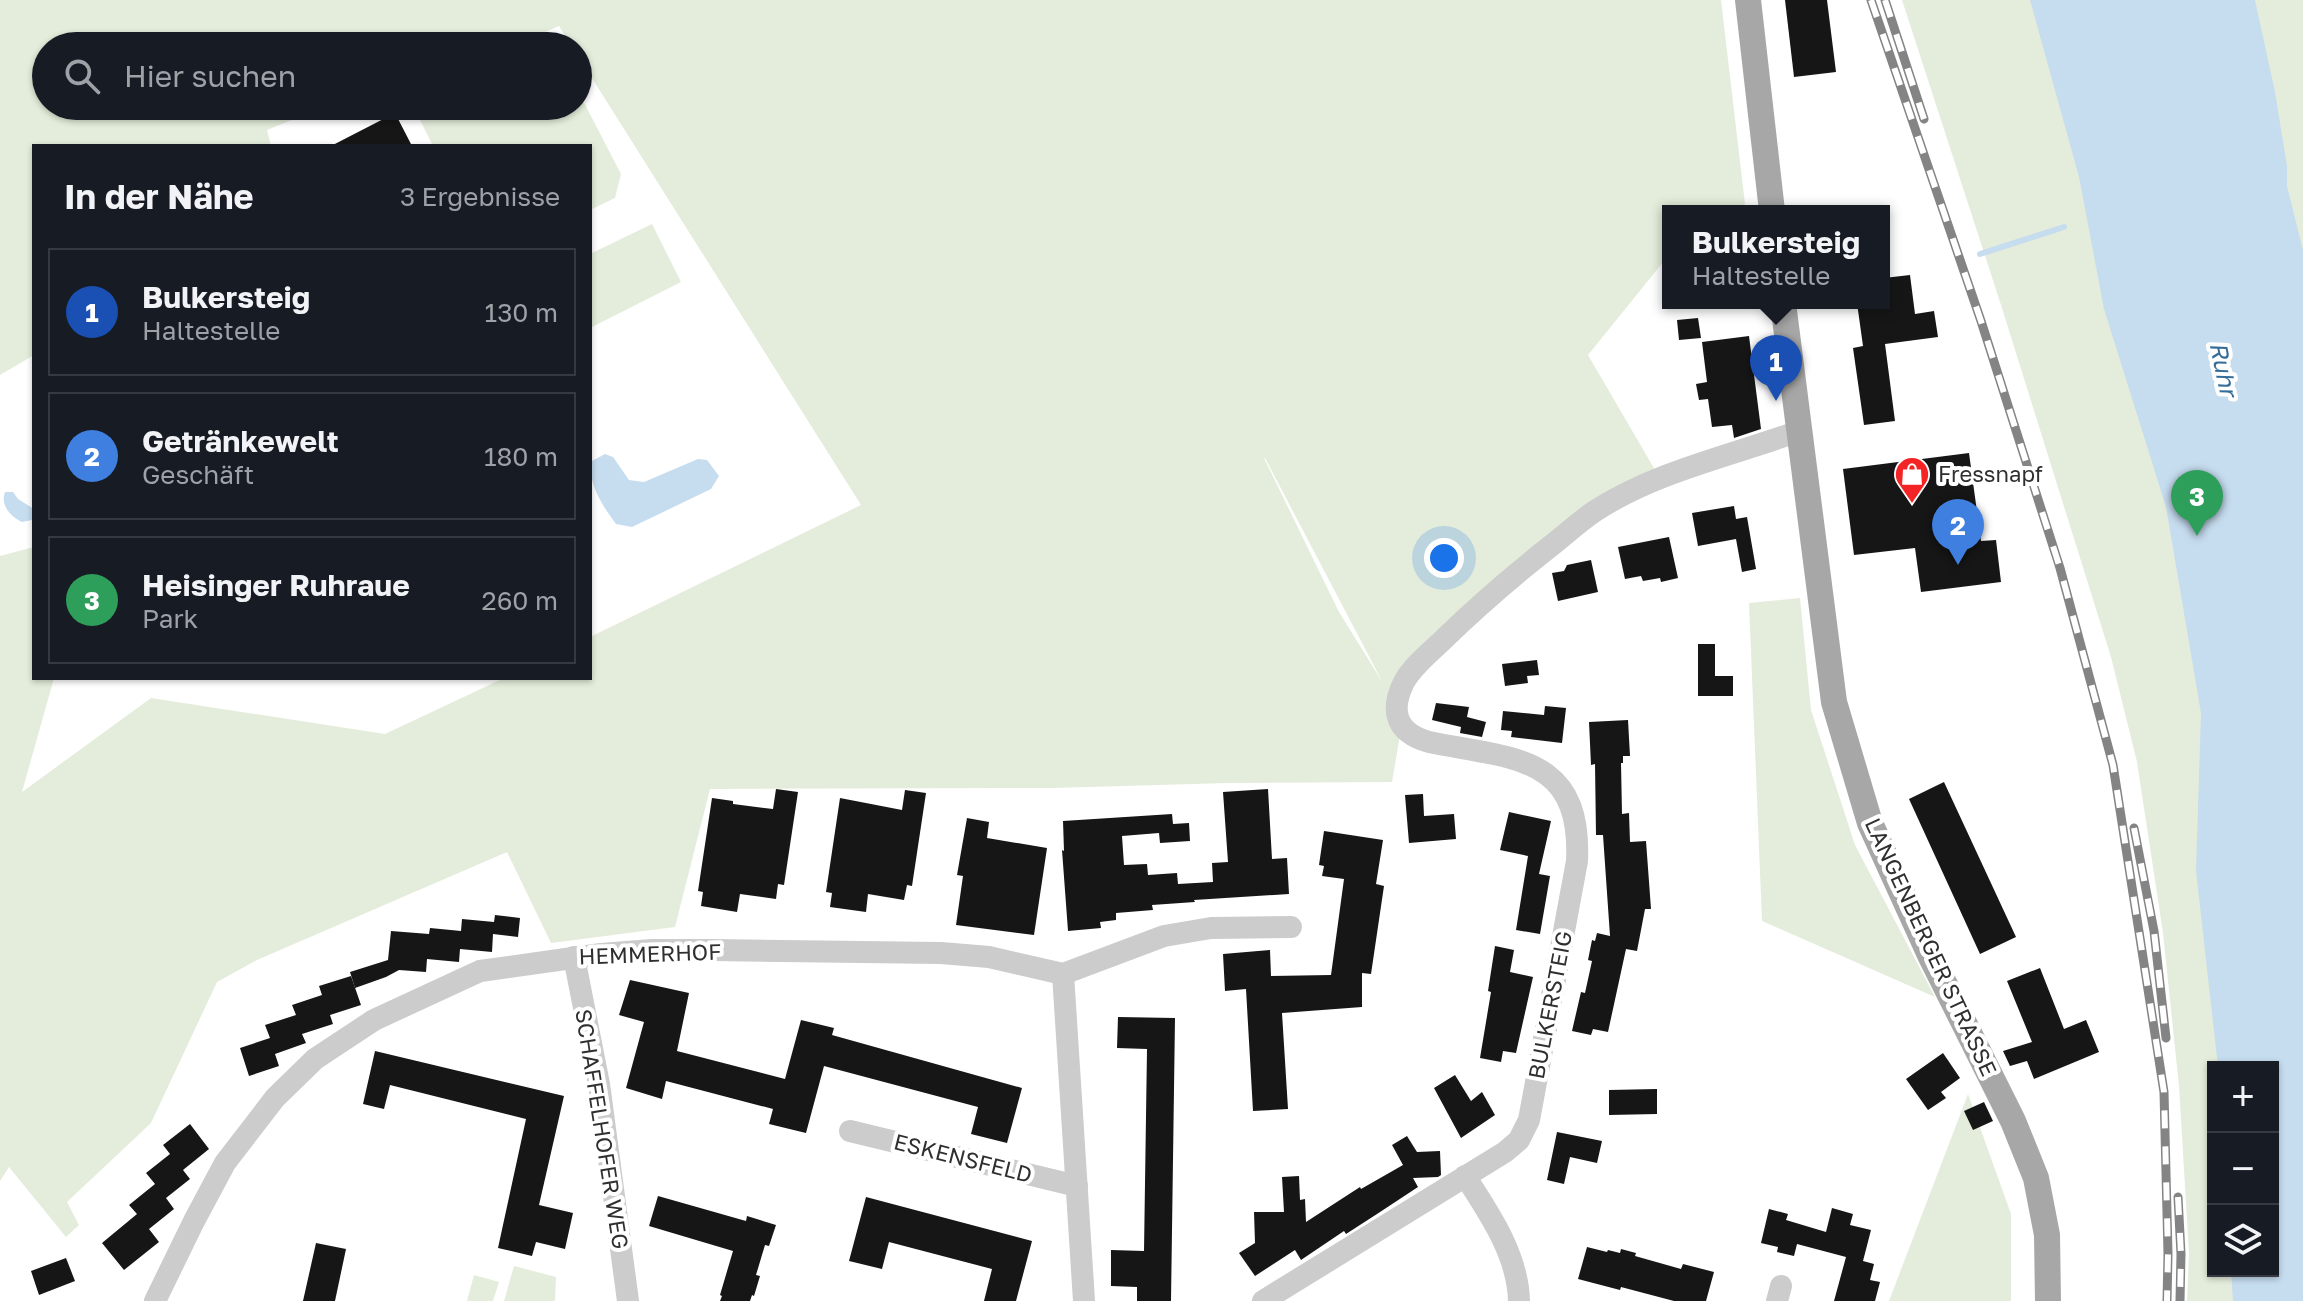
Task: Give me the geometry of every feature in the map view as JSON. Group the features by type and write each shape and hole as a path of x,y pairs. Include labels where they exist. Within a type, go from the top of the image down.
{"main road":[{"path":"1748,0 1771,205"},
{"name":"LANGENBERGER STRASSE","path":"1784,309 1834,702 1870,823 1931,957 2013,1121 2036,1178 2047,1235 2048,1301"}],"street":[{"name":"BULKERSTEIG","path":"1263,1301 1505,1152 1519,1140 1529,1120 1577,861 1578,838 1568,798 1549,774 1533,766 1417,739 1407,733 1397,716 1397,704 1409,674 1493,592 1595,511 1669,473 1799,431"},
{"path":"1084,1301 1063,974 1164,936 1211,928 1291,927"},
{"name":"HEMMERHOF","path":"155,1301 225,1163 275,1098 315,1059 374,1020 480,971 574,957 652,950 941,953 989,957 1063,974"},
{"name":"SCHAFFELHOFER WEG","path":"574,957 599,1084 628,1301"},
{"name":"ESKENSFELD","path":"850,1131 1077,1186"},
{"path":"1465,1176 1490,1213 1515,1269 1519,1301"}],"green space":[{"path":"0,0 1721,0 1745,204 1662,205 1662,263 1588,355 1655,470 1404,674 1400,735 1392,782 1053,788 710,789 675,927 551,943 507,852 257,960 217,982 151,1123 67,1202 79,1225 66,1237 9,1167 0,1181 0,556 32,548 32,680 53,680 22,792 151,698 385,734 500,680 592,680 592,636 861,505 592,78 592,32 563,32 559,26 545,32 32,32 32,120 292,120 267,130 270,144 32,144 32,356 0,375","holes":["1264,458 1265,458 1383,683 1339,612"]},
{"path":"1902,0 2303,0 2303,1301 2187,1301 2189,1254 2179,1086 2163,933 2137,762 2111,657"},
{"path":"592,118 621,174 615,198 592,209 592,144 432,144 420,120"},
{"path":"652,224 681,282 592,327 592,253"},
{"path":"1800,598 1811,710 1855,845 1935,997 1762,921 1749,603"},
{"path":"1968,1094 2011,1214 2011,1301 1889,1301"},
{"path":"514,1266 556,1277 555,1301 504,1301"},
{"path":"474,1275 499,1282 493,1301 467,1301"}],"water":[{"name":"Ruhr","path":"2030,0 2255,0 2275,92 2287,166 2287,186 2303,250 2303,1301 2233,1301 2231,1277 2279,1277 2279,1061 2217,1061 2196,871 2201,713 2166,507 2104,309 2079,177"},
{"path":"605,454 613,457 629,480 644,482 698,459 707,460 719,476 711,489 632,527 616,524 606,510 592,480 592,461"},
{"path":"5,492 13,492 32,508 32,520 22,522 10,513"}],"building":[{"path":"1785,0 1827,0 1836,72 1794,77"},
{"path":"381,120 399,120 411,144 335,144"},
{"path":"1910,275 1915,314 1934,311 1938,337 1885,344 1895,421 1864,425 1853,348 1863,346 1858,309 1890,309 1890,277"},
{"path":"1698,318 1701,338 1679,340 1677,320"},
{"path":"1749,336 1761,429 1734,438 1732,425 1712,427 1708,399 1699,400 1696,384 1707,382 1702,342"},
{"name":"Fressnapf","path":"1969,453 1981,541 1996,540 2001,582 1921,592 1915,548 1854,555 1843,469"},
{"path":"1734,506 1736,519 1747,517 1756,569 1742,572 1736,539 1698,546 1692,513"},
{"path":"1669,537 1678,578 1661,582 1660,578 1643,581 1641,576 1625,579 1618,547"},
{"path":"1591,560 1598,592 1558,601 1552,573 1564,571 1567,565"},
{"path":"1698,644 1715,644 1715,676 1733,676 1733,696 1698,696"},
{"path":"1537,660 1539,675 1527,676 1528,683 1505,686 1502,664"},
{"path":"1436,703 1469,707 1467,717 1486,722 1482,737 1460,733 1461,727 1432,720"},
{"path":"1545,706 1566,708 1562,743 1511,737 1512,731 1501,730 1503,711 1544,715"},
{"path":"1628,720 1630,756 1623,756 1621,763 1622,814 1629,813 1630,842 1646,841 1651,909 1645,909 1637,951 1626,949 1608,1032 1593,1029 1591,1035 1572,1031 1581,992 1585,993 1592,961 1588,960 1592,940 1595,941 1597,933 1610,936 1603,835 1596,835 1595,764 1591,765 1589,722"},
{"path":"1944,782 2016,937 1980,954 1909,799"},
{"path":"776,789 798,792 784,885 778,884 776,899 740,894 737,912 701,906 703,892 698,891 712,798 773,809"},
{"path":"1268,789 1272,859 1287,858 1289,894 1152,905 1153,910 1116,913 1116,920 1100,922 1101,928 1068,931 1063,821 1172,814 1173,824 1189,823 1190,841 1160,843 1159,833 1122,836 1124,865 1147,864 1148,875 1177,873 1178,884 1213,882 1212,863 1228,862 1223,792"},
{"path":"905,790 926,793 912,886 907,885 904,900 868,894 866,912 830,907 832,893 826,892 840,798 902,810"},
{"path":"1423,794 1424,816 1454,814 1456,839 1409,843 1405,795"},
{"path":"1509,812 1551,821 1539,874 1550,876 1540,934 1516,930 1528,856 1500,850"},
{"path":"967,818 989,822 987,838 1047,848 1034,935 956,925 963,876 957,875"},
{"path":"1324,831 1383,840 1376,884 1384,886 1371,974 1362,973 1362,1007 1282,1013 1288,1109 1253,1111 1246,989 1225,991 1223,954 1270,950 1271,976 1331,975 1344,879 1322,876 1324,866 1319,865"},
{"path":"495,915 520,918 518,937 493,934 492,952 460,949 459,962 427,959 426,972 399,970 355,988 350,972 388,960 391,931 429,934 430,928 461,931 462,919 494,922"},
{"path":"1495,946 1514,950 1510,972 1533,977 1516,1053 1503,1051 1501,1062 1480,1058"},
{"path":"2040,968 2064,1029 2086,1020 2099,1052 2034,1079 2027,1061 2010,1066 2003,1051 2032,1042 2007,981"},
{"path":"351,976 361,1005 330,1015 333,1024 302,1034 306,1043 275,1054 279,1066 249,1076 240,1048 270,1038 265,1025 296,1015 292,1005 322,995 319,986"},
{"path":"630,980 689,993 677,1051 785,1079 801,1020 834,1028 832,1035 1022,1088 1007,1143 971,1134 978,1107 824,1066 806,1133 769,1124 773,1109 666,1081 662,1099 626,1088 644,1022 619,1015"},
{"path":"1118,1017 1175,1018 1171,1301 1137,1301 1137,1287 1111,1286 1111,1250 1144,1251 1147,1049 1117,1048"},
{"path":"375,1051 564,1096 539,1205 573,1213 565,1249 536,1242 532,1256 498,1248 526,1119 390,1085 384,1109 363,1104"},
{"path":"1943,1053 1960,1078 1941,1092 1946,1098 1928,1110 1906,1079"},
{"path":"1455,1075 1471,1101 1482,1092 1495,1115 1461,1138 1434,1088"},
{"path":"1657,1089 1657,1114 1609,1115 1609,1090"},
{"path":"1984,1102 1993,1121 1973,1130 1964,1111"},
{"path":"190,1124 209,1149 183,1170 190,1179 166,1198 174,1209 149,1229 159,1242 124,1270 102,1243 137,1214 129,1205 155,1184 146,1173 170,1154 163,1145"},
{"path":"1557,1132 1602,1141 1597,1163 1570,1157 1564,1184 1547,1180"},
{"path":"1407,1136 1417,1152 1440,1151 1441,1175 1413,1178 1418,1187 1346,1234 1344,1231 1301,1260 1295,1250 1255,1276 1239,1253 1255,1243 1254,1212 1284,1212 1282,1177 1299,1176 1300,1200 1305,1199 1306,1222 1360,1187 1403,1165 1392,1145"},
{"path":"658,1196 746,1221 747,1216 776,1225 769,1246 765,1245 756,1275 760,1276 750,1301 720,1301 733,1251 649,1226"},
{"path":"866,1197 1032,1241 1016,1301 984,1301 992,1269 889,1242 882,1269 849,1261"},
{"path":"1832,1208 1853,1214 1850,1225 1871,1230 1863,1261 1874,1264 1870,1280 1880,1282 1875,1301 1834,1301 1846,1257 1797,1244 1794,1256 1777,1252 1778,1247 1761,1243 1769,1209 1788,1214 1786,1220 1826,1232"},
{"path":"316,1243 346,1249 335,1301 303,1301"},
{"path":"1587,1247 1620,1253 1621,1249 1681,1269 1683,1264 1714,1272 1706,1301 1674,1301 1578,1279"},
{"path":"66,1258 75,1281 39,1295 31,1271"}],"waterway":[{"path":"1980,254 2064,227"}],"railway":[{"path":"1871,0 1981,321 2060,568 2113,765 2164,1092 2167,1301"},
{"path":"1885,0 1924,119"},
{"path":"2134,828 2154,931 2166,1038"},
{"path":"2178,1197 2180,1301"}],"place":[{"name":"Bulkersteig","path":"1776,401"},
{"name":"Fressnapf","path":"1912,505"},
{"name":"Heisinger Ruhraue","path":"2197,536"},
{"name":"Getränkewelt","path":"1958,565"}]}
